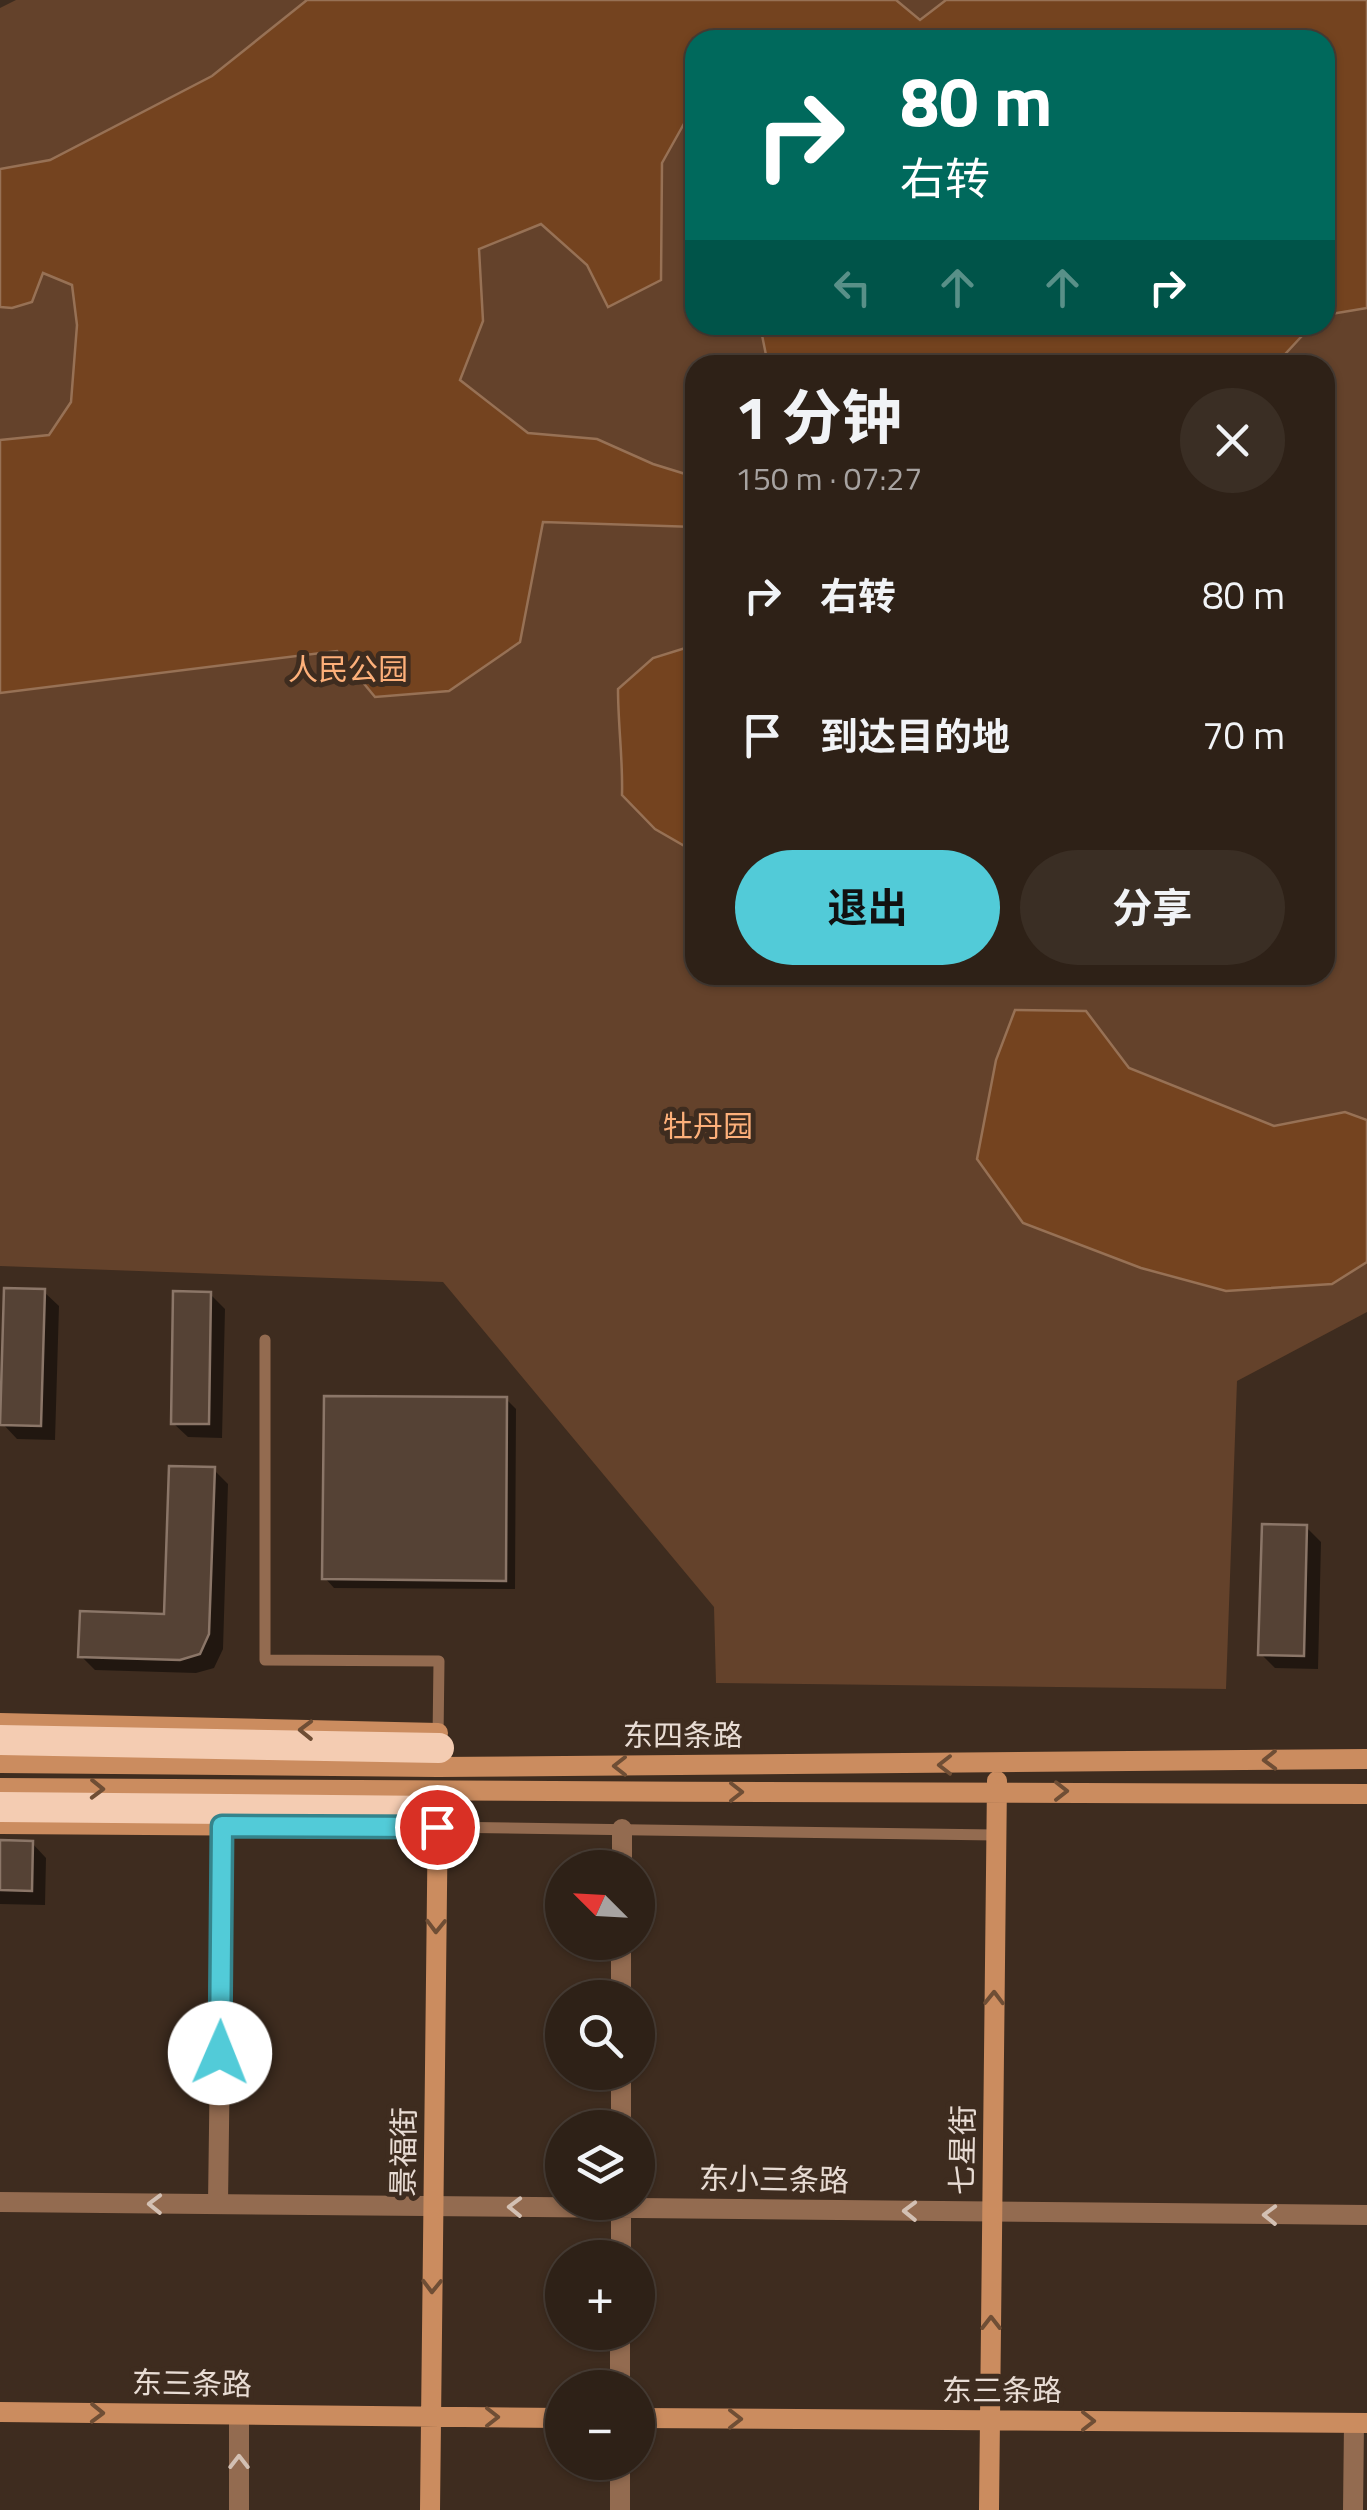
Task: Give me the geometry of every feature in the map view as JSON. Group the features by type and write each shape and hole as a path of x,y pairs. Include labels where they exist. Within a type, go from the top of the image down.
{"highway":[{"path":"0,1740 288,1757 438,1750"},
{"path":"0,1807 288,1801 438,1811"}],"street":[{"name":"东四条路","path":"0,1723 438,1750 999,1764 1367,1759"},
{"name":"景福街","path":"430,2510 438,1750"},
{"path":"0,1763 288,1757"},
{"name":"七星街","path":"990,2510 999,1764"},
{"path":"0,1788 288,1801"},
{"path":"0,1824 222,1826 438,1811 996,1791 1367,1794"},
{"path":"218,2204 222,1826"},
{"path":"622,1830 622,1850"},
{"name":"东小三条路","path":"0,2202 545,2205"},
{"name":"东小三条路","path":"655,2206 1367,2216"},
{"name":"东三条路","path":"0,2412 545,2418"},
{"path":"239,2415 239,2510"},
{"name":"东三条路","path":"655,2418 1360,2423"},
{"path":"1353,2510 1360,2423"},
{"path":"620,2480 620,2510"}],"lane":[{"path":"264,1340 265,1660 439,1661 438,1750"},
{"path":"438,1811 622,1830 996,1835"}],"green space":[{"name":"人民公园","path":"16,0 1367,0 1367,1312 1237,1381 1226,1689 716,1683 714,1607 443,1282 0,1266 0,8"}],"shaded area":[{"path":"307,0 896,0 920,20 946,0 1367,0 1367,308 1335,313 1335,30 685,30 685,122 662,163 661,280 608,307 587,265 541,224 479,249 483,321 460,380 528,433 597,439 685,474 685,527 543,522 520,642 449,691 375,697 337,651 0,693 0,440 49,435 71,402 77,325 72,285 43,273 32,302 0,307 0,169 50,160 212,76"},
{"path":"762,335 1303,335 1284,355 766,355"},
{"path":"685,648 685,846 655,829 622,795 618,689 653,658"},
{"path":"1015,1010 1086,1011 1129,1068 1274,1126 1345,1112 1367,1120 1367,1262 1332,1284 1226,1291 1141,1268 1023,1223 977,1159 996,1060"}],"building":[{"path":"4,1288 45,1289 41,1426 0,1425"},
{"path":"173,1291 211,1292 209,1424 171,1424"},
{"path":"324,1396 507,1397 506,1581 322,1579"},
{"path":"169,1466 215,1467 209,1634 200,1654 180,1660 78,1657 80,1611 164,1614"},
{"path":"1262,1524 1307,1525 1304,1656 1258,1655"},
{"path":"0,1840 33,1841 32,1891 0,1890"}],"route":[{"path":"220,2053 222,1826 437,1827"}],"park label":[{"name":"牡丹园","path":"708,1127"}]}
